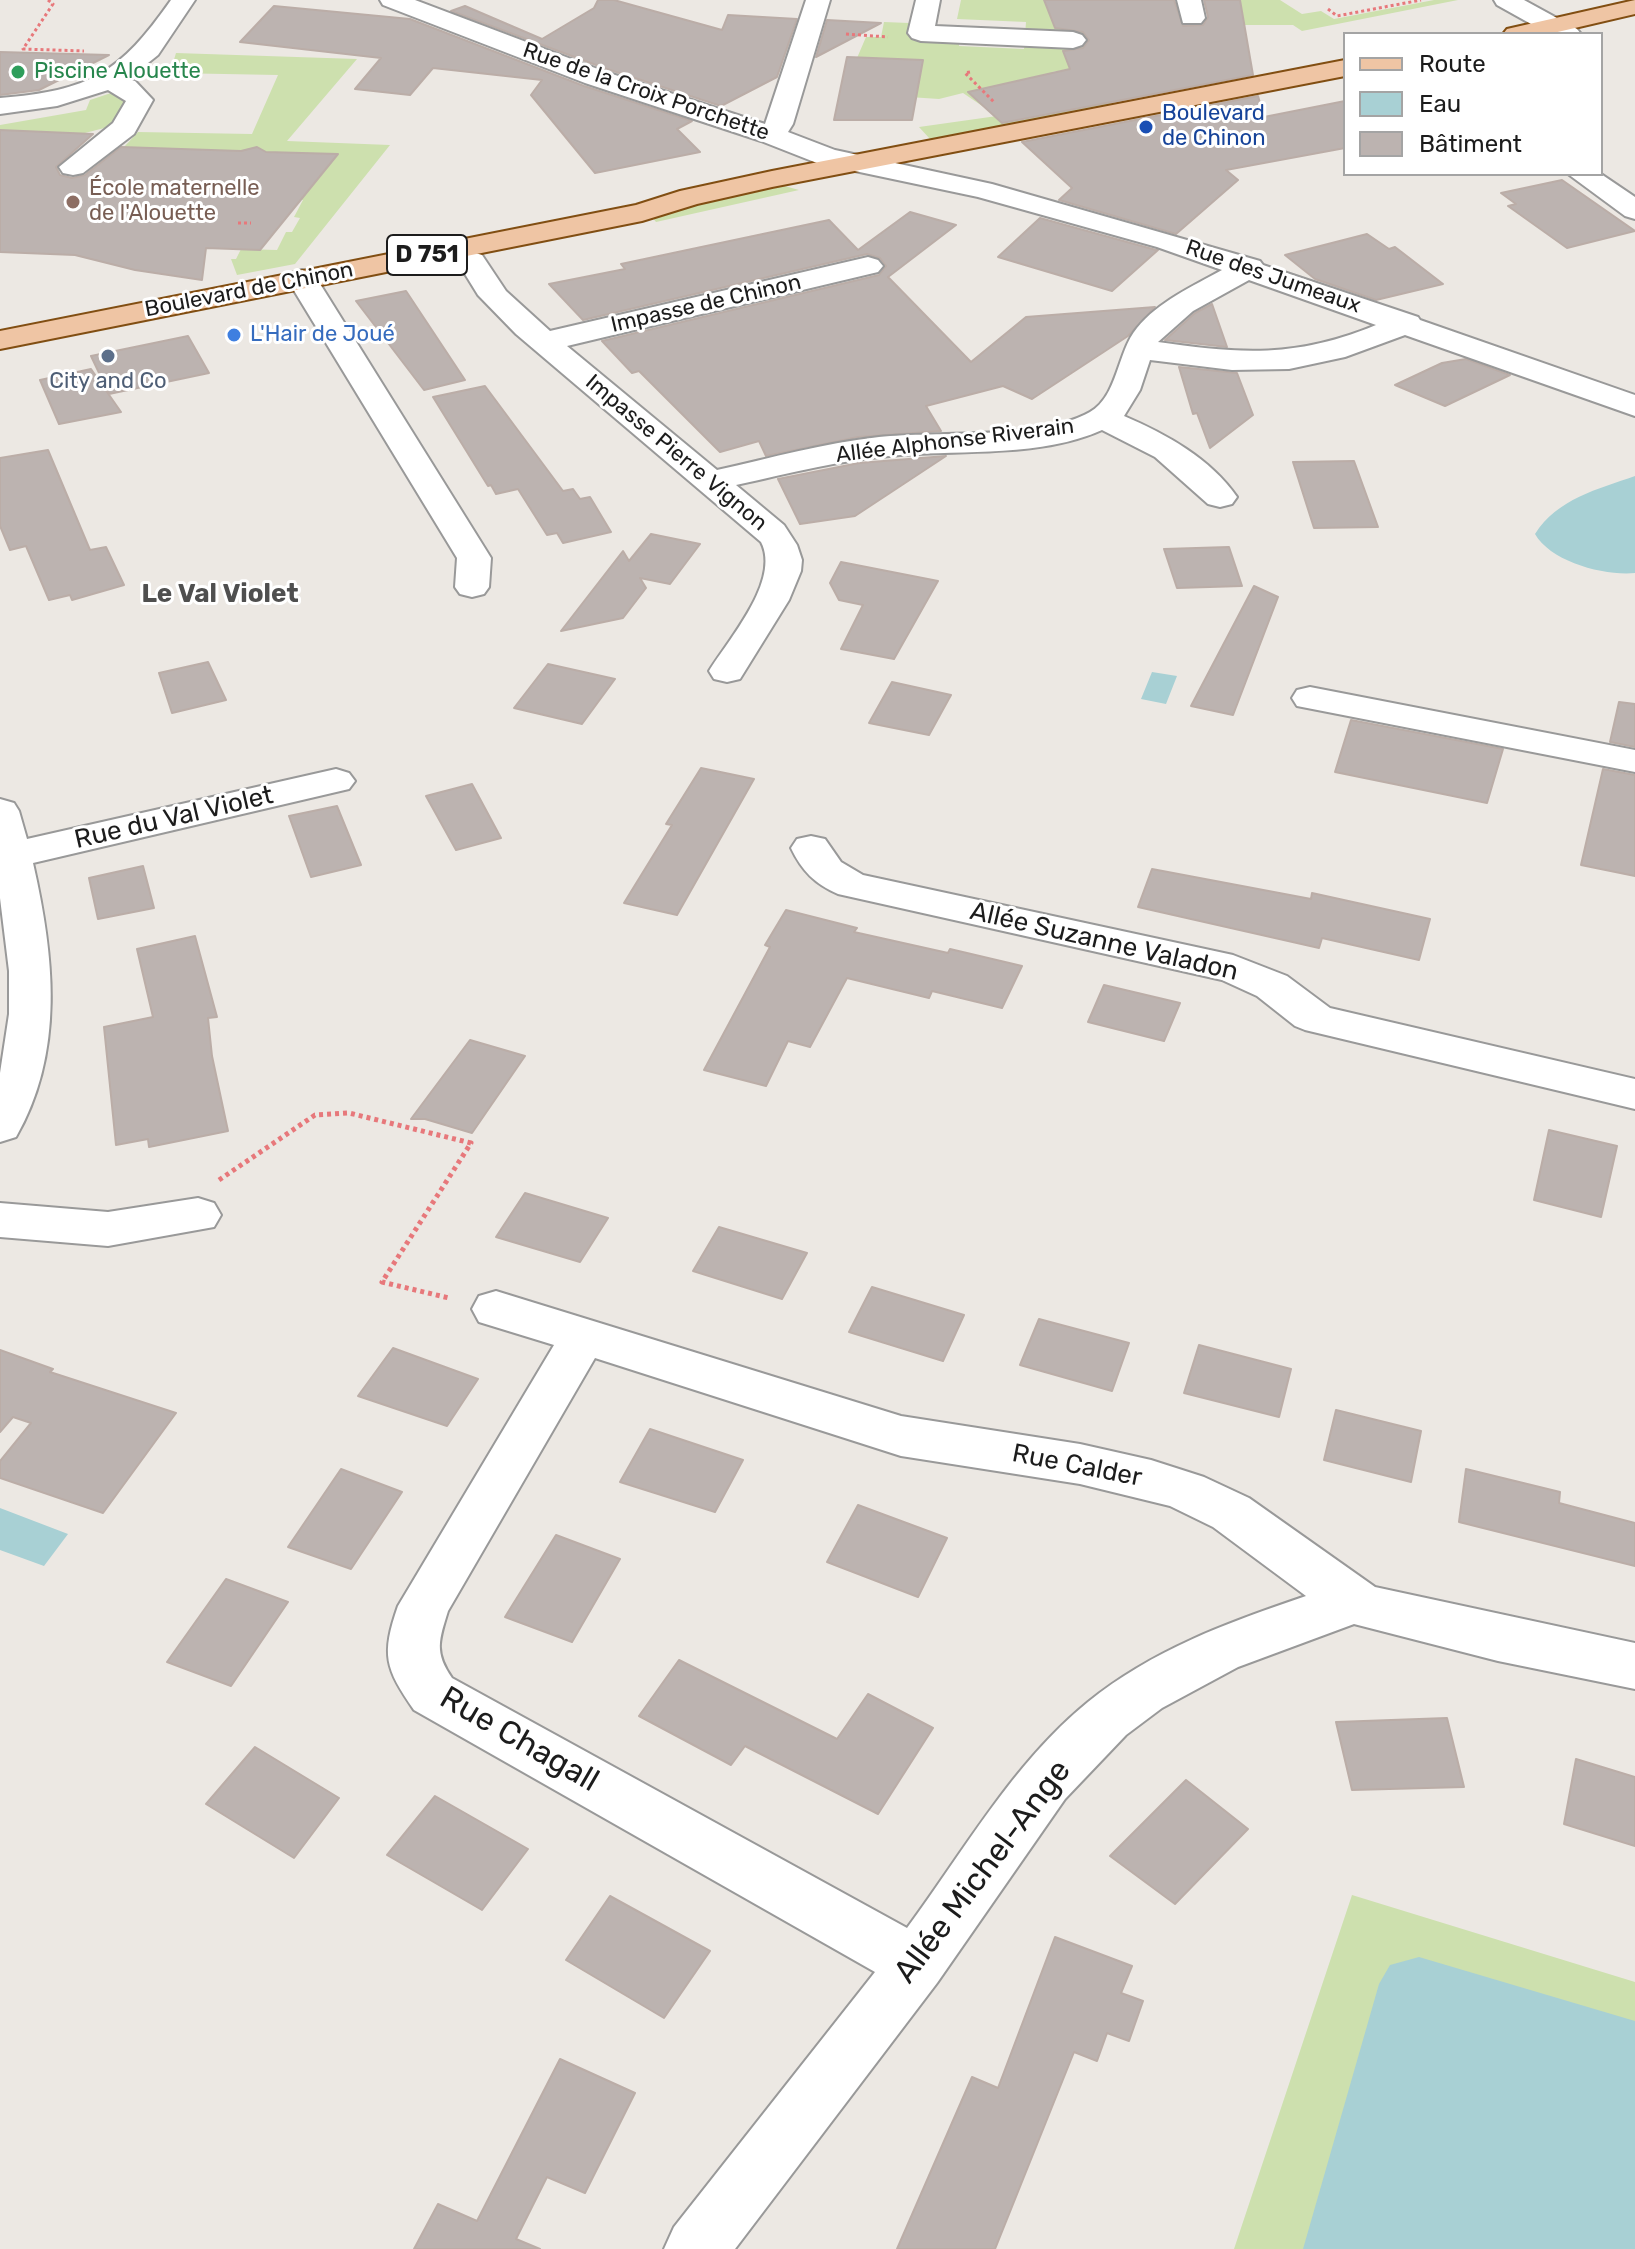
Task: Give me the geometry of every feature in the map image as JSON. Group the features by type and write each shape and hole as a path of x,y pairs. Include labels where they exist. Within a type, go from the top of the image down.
{"main road":[{"path":"1538,32 1561,30 1635,7"},
{"path":"1603,34 1635,27"},
{"name":"Boulevard de Chinon","path":"0,356 642,212 690,197 1343,68"},
{"name":"Boulevard de Chinon","path":"0,340 684,222 903,175 1343,88"}],"street":[{"path":"0,106 38,101 107,81 145,53 183,0"},
{"name":"Rue de la Croix Porchette","path":"392,0 594,77 852,164 903,175"},
{"path":"771,135 780,124 818,0"},
{"path":"928,0 921,33 1073,40"},
{"path":"1506,0 1561,30"},
{"path":"73,167 124,128 140,100 126,87 107,81"},
{"name":"Rue des Jumeaux","path":"903,175 952,183 1070,212 1250,267 1635,406"},
{"path":"1585,176 1635,210"},
{"name":"Impasse Pierre Vignon","path":"472,261 493,296 772,532 782,548 786,563 772,598 727,671"},
{"name":"Impasse de Chinon","path":"544,342 868,266"},
{"name":"Allée Alphonse Riverain","path":"712,481 878,447 1052,434 1076,429 1103,418 1123,396 1139,349 1148,335 1170,315 1250,267"},
{"path":"308,287 474,558 472,587"},
{"path":"1139,349 1222,360 1290,360 1359,344 1407,323"},
{"name":"Allée Alphonse Riverain","path":"1103,418 1171,450 1220,497"},
{"path":"1310,698 1635,761"},
{"name":"Rue du Val Violet","path":"12,855 336,781"},
{"path":"0,811 26,927 30,969 25,1060 19,1088 0,1126"},
{"name":"Allée Suzanne Valadon","path":"811,848 817,864 831,876 852,885 1233,969 1272,986 1310,1016 1320,1020 1635,1094"},
{"path":"0,1220 108,1229 179,1218"},
{"name":"Rue Calder","path":"496,1309 582,1339 901,1436 1054,1458 1126,1472 1188,1492 1243,1517 1354,1602 1501,1641 1635,1666"},
{"name":"Rue Chagall","path":"582,1339 424,1606 413,1639 413,1667 433,1694 916,1964"},
{"name":"Allée Michel-Ange","path":"696,2249 916,1964 1040,1788 1088,1734 1141,1693 1197,1660 1354,1602"}],"path":[{"path":"48,0 53,4 23,49 145,53"},
{"path":"1328,9 1337,16 1421,0"},
{"path":"238,223 251,223"},
{"path":"179,1218 315,1115 349,1113 471,1143 382,1282 496,1309"}],"green space":[{"path":"961,0 1044,0 1155,24 1217,25 1069,72 1052,72 1103,96 1111,104 930,139 919,127 997,116 963,93 939,99 909,97 922,60 857,58 866,37 881,37 884,22 909,23 907,35 959,38 959,46 1024,49 1026,22 957,19"},
{"path":"1228,0 1280,0 1302,14 1321,11 1334,19 1434,0 1458,0 1302,31 1293,25 1234,25"},
{"path":"176,53 357,59 287,141 390,145 295,264 237,275 231,259 236,259 241,249 277,250 286,232 292,232 300,218 294,217 303,200 267,198 241,151 124,147 138,132 252,134 278,75 170,73"},
{"path":"120,90 129,104 116,125 81,134 0,137 0,125 86,110 90,100"},
{"path":"781,185 799,190 656,222 652,217 686,205"},
{"path":"1352,1895 1635,1982 1635,2249 1234,2249"}],"water":[{"path":"1635,476 1635,573 1609,572 1579,565 1553,552 1535,534 1555,512 1579,497"},
{"path":"1152,672 1177,676 1166,704 1141,699"},
{"path":"0,1508 68,1534 44,1566 0,1550"},
{"path":"1419,1957 1635,2021 1635,2249 1303,2249 1379,1984 1390,1965"}],"building":[{"path":"598,0 614,0 722,30 728,15 797,19 777,77 721,106 604,68 451,11 465,6 542,39 594,8"},
{"path":"1044,0 1174,0 1183,26 1203,25 1208,17 1204,0 1240,0 1253,75 1002,123 968,92 1070,69 1063,51 1083,48 1089,40 1083,32 1055,28"},
{"path":"274,6 410,19 584,86 692,121 677,129 700,152 595,173 531,95 542,80 433,68 410,95 355,89 381,58 240,42"},
{"path":"827,20 881,23 816,57"},
{"path":"0,52 109,55 39,90 0,95"},
{"path":"847,57 923,60 912,120 834,120"},
{"path":"1258,96 1264,117 1343,101 1343,148 1226,170 1238,180 1176,234 1059,200 1072,188 1022,142"},
{"path":"0,130 93,134 56,167 60,175 72,178 85,175 121,147 241,151 257,147 266,152 338,154 260,250 206,248 202,280 135,270 75,255 0,252"},
{"path":"1562,180 1635,231 1567,248 1508,206 1516,204 1501,193"},
{"path":"910,212 956,225 888,277 971,362 1026,317 1155,307 1128,336 1032,399 1003,386 926,406 941,431 858,437 766,456 759,441 720,452 639,371 632,373 602,341 879,275 886,266 880,258 867,254 583,320 549,284 625,269 621,264 829,220 858,250"},
{"path":"1040,218 1158,250 1112,291 998,257"},
{"path":"1367,234 1389,249 1395,247 1443,284 1376,300 1315,279 1285,255"},
{"path":"406,291 465,380 424,390 356,301"},
{"path":"1212,304 1227,347 1165,340 1195,313"},
{"path":"188,336 209,373 109,394 91,356"},
{"path":"1466,359 1510,375 1445,406 1395,385 1442,363"},
{"path":"1179,367 1237,373 1253,415 1210,448 1197,413 1193,414"},
{"path":"91,369 121,412 59,424 40,380"},
{"path":"485,386 563,491 573,489 580,499 590,497 611,532 563,543 557,533 547,535 518,489 496,494 491,485 488,486 433,397"},
{"path":"48,450 90,550 106,547 124,585 72,600 70,595 49,600 26,546 10,550 0,526 0,458"},
{"path":"946,456 855,516 800,524 778,479 859,463"},
{"path":"1354,461 1378,527 1314,528 1293,462"},
{"path":"651,534 700,544 670,584 640,578 646,588 623,618 561,631 623,551 629,561"},
{"path":"1229,547 1242,586 1177,588 1164,549"},
{"path":"841,562 938,581 894,659 841,649 863,605 839,600 830,583"},
{"path":"1254,586 1278,597 1233,715 1191,706"},
{"path":"208,662 226,700 172,713 159,673"},
{"path":"548,664 615,679 582,724 514,708"},
{"path":"892,682 951,695 929,735 869,723"},
{"path":"1619,702 1635,704 1635,747 1610,742"},
{"path":"1351,720 1503,749 1487,803 1335,772"},
{"path":"701,768 754,779 677,915 624,903 672,825 666,824"},
{"path":"1603,769 1635,775 1635,876 1581,865"},
{"path":"472,784 501,838 456,850 426,796"},
{"path":"337,806 361,865 311,877 289,816"},
{"path":"143,866 154,908 98,919 89,878"},
{"path":"1152,869 1311,899 1312,893 1430,919 1419,960 1322,938 1319,948 1138,907"},
{"path":"786,910 857,928 854,932 1022,966 1002,1008 932,991 929,998 847,978 810,1047 788,1041 766,1086 704,1070 770,947 765,945"},
{"path":"195,936 217,1017 208,1018 212,1056 228,1131 149,1147 148,1139 116,1145 104,1027 153,1017 137,949"},
{"path":"1104,985 1180,1003 1164,1041 1088,1022"},
{"path":"470,1040 525,1056 472,1133 425,1119 411,1119"},
{"path":"1549,1130 1617,1146 1601,1217 1534,1200"},
{"path":"525,1193 608,1218 580,1262 496,1237"},
{"path":"719,1227 807,1253 782,1299 693,1271"},
{"path":"872,1287 964,1315 943,1361 849,1332"},
{"path":"1039,1319 1129,1343 1112,1391 1020,1365"},
{"path":"1199,1345 1291,1369 1279,1417 1184,1393"},
{"path":"393,1348 478,1379 447,1426 358,1396"},
{"path":"0,1350 53,1369 50,1372 176,1413 103,1513 0,1478 0,1461 31,1423 13,1417 0,1432"},
{"path":"1336,1410 1421,1431 1411,1482 1324,1460"},
{"path":"650,1429 743,1460 715,1512 620,1482"},
{"path":"341,1469 402,1492 351,1569 288,1547"},
{"path":"1466,1469 1560,1492 1559,1503 1635,1523 1635,1566 1459,1522"},
{"path":"858,1505 947,1538 918,1597 827,1562"},
{"path":"556,1535 620,1559 572,1642 505,1617"},
{"path":"226,1579 288,1602 231,1686 167,1662"},
{"path":"679,1660 837,1739 868,1694 933,1728 878,1814 745,1746 731,1765 639,1716"},
{"path":"1447,1718 1464,1787 1352,1790 1336,1722"},
{"path":"255,1747 339,1798 294,1858 206,1804"},
{"path":"1576,1759 1635,1777 1635,1846 1564,1824"},
{"path":"1186,1780 1248,1829 1175,1904 1110,1856"},
{"path":"435,1796 528,1849 482,1910 387,1855"},
{"path":"610,1896 710,1951 664,2018 566,1960"},
{"path":"1055,1937 1132,1966 1121,1993 1143,2001 1129,2041 1107,2033 1097,2061 1074,2052 995,2249 897,2249 972,2077 998,2088"},
{"path":"560,2059 635,2093 585,2193 547,2177 516,2239 540,2249 414,2249 438,2204 477,2221"}],"place":[{"name":"Piscine Alouette","path":"18,72"},
{"name":"Boulevard de Chinon","path":"1146,127"},
{"name":"École maternelle de l'Alouette","path":"73,202"},
{"name":"L'Hair de Joué","path":"234,335"},
{"name":"City and Co","path":"108,356"}],"district":[{"name":"Le Val Violet","path":"220,594"}]}
